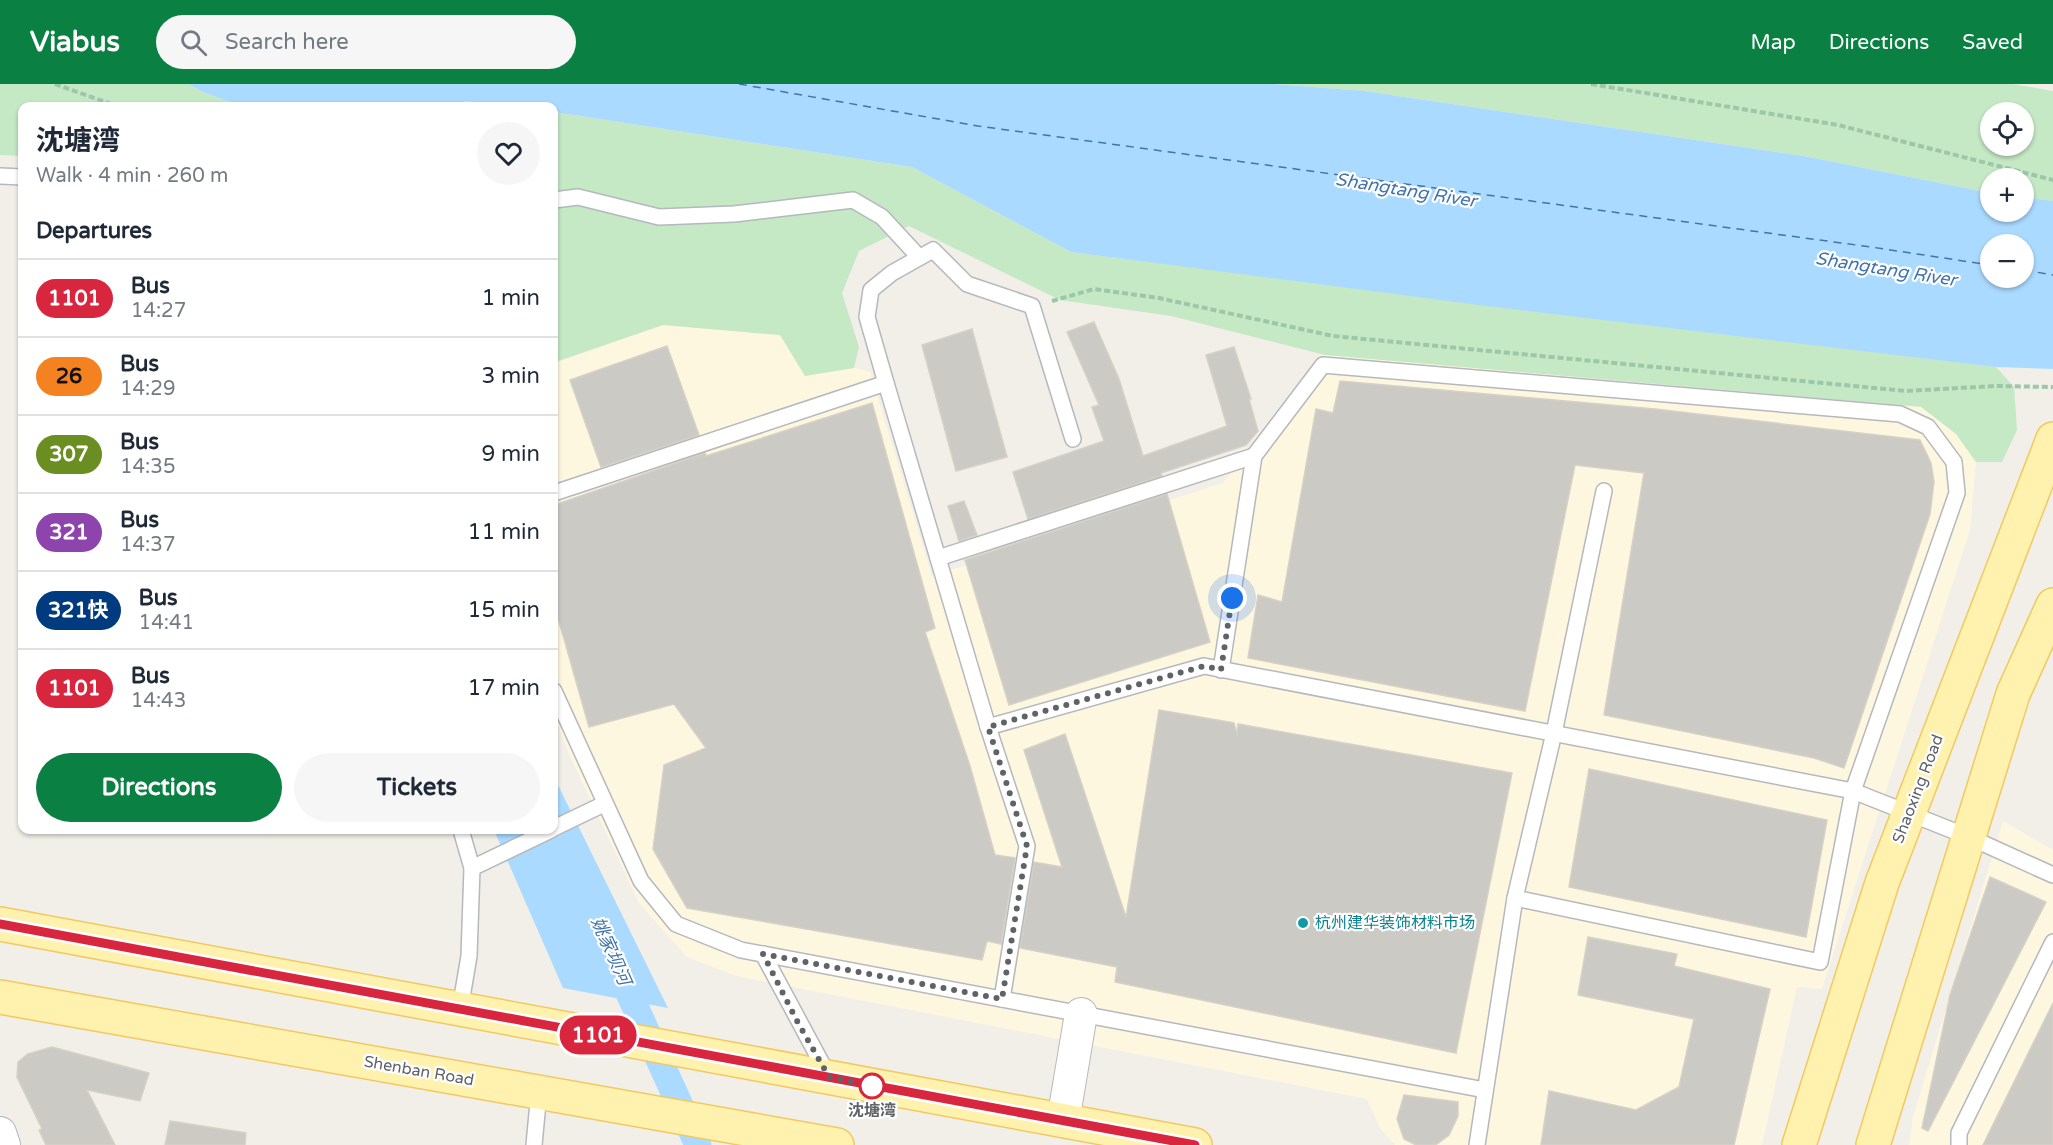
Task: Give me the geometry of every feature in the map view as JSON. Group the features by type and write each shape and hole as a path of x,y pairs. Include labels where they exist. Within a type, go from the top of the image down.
{"main road":[{"name":"Shaoxing Road","path":"1799,1145 1882,883 2053,440"},
{"path":"1873,1145 2013,694 2053,604"},
{"path":"0,924 1195,1145"},
{"name":"Shenban Road","path":"0,997 837,1145"}],"street":[{"path":"1063,1121 1081,1014"},
{"path":"0,1133 4,1145"}],"lane":[{"path":"0,176 18,177"},
{"path":"558,200 578,197 659,217 734,214 853,200 882,217 919,258"},
{"path":"1002,999 1027,846 988,727 867,317 871,290 892,273 933,250 967,284 1032,306 1073,439"},
{"path":"1221,670 1254,456 1323,365 1900,414 1928,427 1954,462 1957,493 1853,790 1820,962 1515,898"},
{"path":"558,492 886,383"},
{"path":"938,558 1254,456"},
{"path":"1477,1145 1515,898 1554,733 1604,491"},
{"path":"988,727 1204,666 1853,790 1969,837 2053,875"},
{"path":"558,700 641,881 676,924 741,950 1485,1090"},
{"path":"558,826 604,804"},
{"path":"460,1009 469,956 472,868 462,834"},
{"path":"472,868 542,834"},
{"path":"1959,1145 1959,1133 2053,942"},
{"path":"763,954 829,1077"},
{"path":"534,1145 539,1092"}],"path":[{"path":"55,84 106,102"},
{"path":"1591,84 1838,125 2053,180"},
{"path":"1032,306 1094,289 1159,298 1333,336 1906,390 1996,386 2053,387"}],"shaded area":[{"path":"663,325 780,335 805,376 854,368 870,372 932,576 1223,483 1325,355 1922,407 1956,434 1976,462 1970,530 1822,989 1797,987 1762,1145 1395,1145 1380,1128 1367,1099 736,976 687,957 639,903 569,754 558,725 558,362"},
{"path":"2003,821 2053,850 2053,1145 1909,1145 1913,1117"}],"green space":[{"path":"0,84 189,84 230,102 18,102 18,156 0,155"},
{"path":"1274,84 2013,84 2053,91 2053,201 2034,198 2034,168 1980,168 1980,191 1804,156 1364,91"},
{"path":"558,113 912,167 1071,252 1996,367 2014,387 2017,430 2002,462 1976,462 1956,434 1921,407 1325,355 1171,316 1060,300 909,226 859,251 842,293 859,347 854,368 805,376 780,335 663,325 558,361"}],"water":[{"name":"Shangtang River","path":"189,84 1274,84 1364,91 1804,156 1980,191 1980,222 2034,222 2034,198 2053,201 2053,369 1996,367 1495,307 1071,252 912,167 558,113 558,102 230,102"},
{"path":"558,785 668,1008 563,988 496,834 558,834"}],"building":[{"path":"1094,322 1119,379 1143,456 1227,426 1206,355 1234,347 1251,399 1249,399 1258,431 1246,445 1161,473 1162,476 1028,519 1013,472 1104,441 1092,407 1099,405 1067,332"},
{"path":"972,329 1007,457 956,471 922,345"},
{"path":"667,346 699,435 601,467 570,380"},
{"path":"1340,381 1655,409 1920,440 1931,463 1934,482 1930,514 1844,768 1814,758 1604,715 1644,473 1575,465 1525,711 1248,658 1258,595 1282,602 1316,409 1333,413"},
{"path":"872,403 935,628 925,632 970,766 995,855 1015,858 1001,944 987,941 982,960 687,908 653,849 664,765 706,748 674,704 589,727 558,618 558,504 705,453 706,456"},
{"path":"1167,494 1210,642 1009,705 965,560"},
{"path":"964,501 977,535 959,541 948,506"},
{"name":"杭州建华装饰材料市场","path":"1159,710 1234,723 1237,734 1238,724 1512,773 1456,1053 1115,982 1117,967 1020,948 1034,862 1062,867 1024,750 1065,734 1126,917"},
{"path":"1589,769 1827,820 1806,937 1569,887"},
{"path":"1990,877 2046,902 1928,1131 1922,1128 1950,995"},
{"path":"1588,937 1677,954 1674,966 1770,989 1734,1145 1541,1145 1549,1091 1636,1110 1679,1087 1694,1019 1578,995"},
{"path":"2053,1003 2053,1145 1983,1145"},
{"path":"52,1047 149,1073 140,1101 87,1090 115,1145 46,1145 39,1130 42,1129 17,1077 18,1062 28,1054"},
{"path":"1404,1095 1458,1102 1458,1116 1449,1135 1437,1144 1431,1145 1416,1145 1404,1139 1397,1119"},
{"path":"170,1121 246,1133 245,1145 165,1145"}],"waterway":[{"name":"姚家坝河","path":"618,969 698,1145"}],"ferry route":[{"path":"739,84 978,126 1980,263"},
{"path":"2034,272 2053,275"}],"bus line":[{"name":"1101","path":"0,924 1195,1145"}],"place":[{"name":"杭州建华装饰材料市场","path":"1303,923"},
{"name":"沈塘湾","path":"872,1086"}],"route":[{"path":"872,1086 829,1077 763,954 1002,999 1027,846 988,727 1204,666 1221,670 1232,598"}]}
